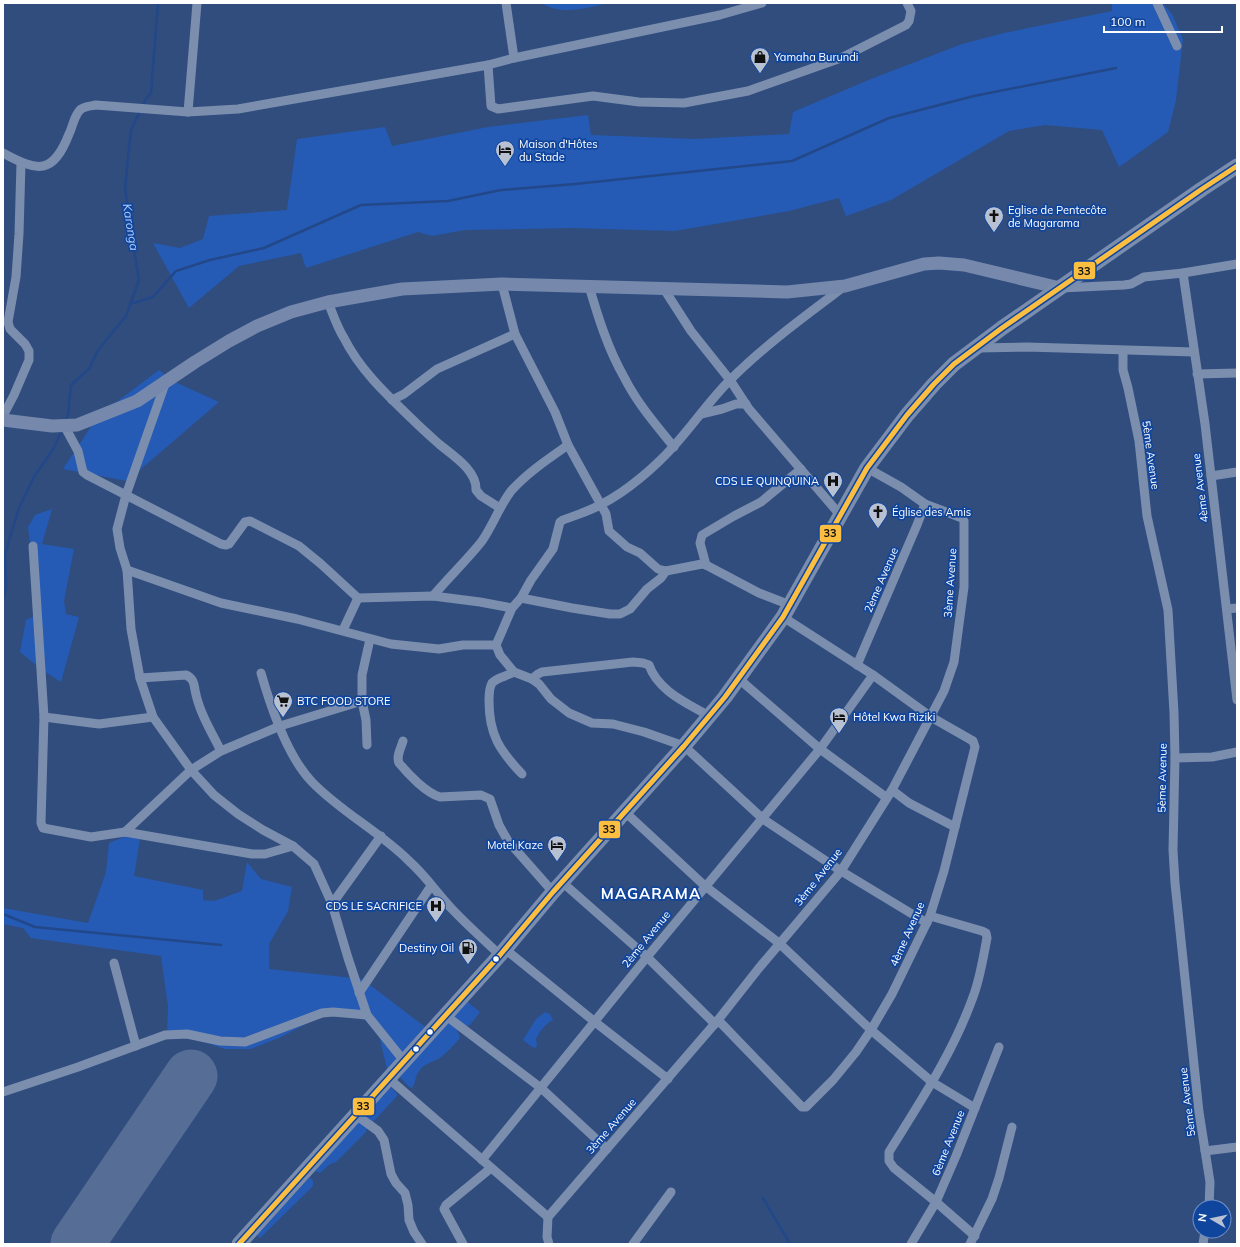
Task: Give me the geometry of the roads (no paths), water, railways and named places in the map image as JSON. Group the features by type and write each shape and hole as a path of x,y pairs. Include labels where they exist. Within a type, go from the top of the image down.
{"main road":[{"path":"239,1244 502,952 557,887 684,746 739,679 786,611 867,468 920,400 954,364 973,349 1237,166"}],"street":[{"path":"188,112 197,3"},
{"path":"506,3 514,58"},
{"path":"3,153 20,162 40,167 48,165 56,158 69,134 74,119 80,110 86,106 96,105 188,112 211,112 264,105 488,64 720,15 762,3"},
{"path":"488,64 491,106 498,109 593,96 639,102 684,103 748,91 842,58 906,24 909,21 911,11 907,3"},
{"path":"1157,3 1177,46"},
{"path":"3,416 14,395 28,360 29,351 25,344 10,330 8,322 16,277 19,234 20,162"},
{"path":"3,420 65,427 77,425 137,401 195,362 257,326 290,312 328,302 402,289 502,284 787,292 845,286 924,264 939,263 964,265 1060,288 1124,286 1144,277 1183,273 1237,264"},
{"name":"4ème Avenue","path":"1183,273 1211,476 1237,700"},
{"path":"502,284 515,334 555,412 568,445 606,514 608,527 612,534 627,547 640,553 658,569 666,571 696,565 706,565 758,593 786,611 857,665 931,717"},
{"path":"589,286 607,341 624,378 646,412 674,447"},
{"path":"845,286 769,344 730,380 709,402 674,447 637,480 601,505 560,522 553,549 531,580 521,598 512,608 496,645 500,655 514,672 532,679 539,684 551,699 569,713 592,723 613,724 644,732 684,746 763,819 841,871 929,920 986,933 987,938 974,996 959,1032 932,1082 889,1152 889,1161 894,1168 936,1202 972,1240 992,1199 1012,1127"},
{"path":"664,289 692,331 730,380 746,404 841,516"},
{"path":"328,302 344,339 375,382 438,443 464,464 476,486 476,490 481,496 500,508"},
{"path":"392,400 404,394 437,369 515,334"},
{"path":"973,349 992,347 1027,347 1194,352"},
{"name":"5ème Avenue","path":"1123,351 1123,370 1139,441 1147,516 1168,610 1174,713 1175,758 1173,850 1175,883 1199,1112 1210,1182 1209,1199"},
{"path":"1197,374 1237,373"},
{"path":"166,381 126,495 117,528 120,548 127,570 131,629 140,678 153,717 191,770 214,795 238,814 263,830 293,846 314,864 332,904 367,1015 404,1061"},
{"path":"701,414 736,404 746,404"},
{"path":"65,427 78,451 83,472 221,544 229,544 245,522 250,521 299,546 358,598 433,596 512,608"},
{"path":"433,596 481,542 490,529 500,508 512,491 527,476 568,445"},
{"name":"3ème Avenue","path":"548,1217 717,1022 779,943 841,871 890,794 944,691 954,662 964,587 965,524 962,518 925,504 901,487 867,468"},
{"path":"706,565 700,543 702,535 761,502 801,469"},
{"path":"1211,476 1237,472"},
{"name":"2ème Avenue","path":"857,665 918,525 925,504"},
{"path":"34,546 44,717 43,828 91,836 124,832 252,854 266,854 293,846"},
{"path":"127,570 221,603 297,619 391,644 439,649 463,645 496,645"},
{"path":"521,598 572,608 610,614 620,614 630,609 647,589 661,578 666,571"},
{"path":"342,630 358,598"},
{"path":"1227,609 1237,608"},
{"path":"367,745 366,720 362,701 362,675 370,639"},
{"path":"532,679 542,672 618,663 643,662 649,665 652,675 660,685 709,716"},
{"path":"514,672 492,683 490,686 489,707 491,725 497,744 507,758 522,774"},
{"path":"261,673 290,750 312,781 323,792 381,836 410,861 452,909 502,952 668,1079"},
{"path":"140,678 186,675 190,677 194,683 197,701 201,711 221,751"},
{"name":"2ème Avenue","path":"482,1160 705,886 763,819 820,749 873,675"},
{"path":"739,679 820,749 890,794 955,827"},
{"path":"124,832 191,770 221,751 280,726 362,701"},
{"path":"44,717 99,724 153,717"},
{"name":"4ème Avenue","path":"717,1022 769,1072 802,1107 806,1107 833,1080 856,1052 892,994 929,920 944,871 975,744 974,741 931,717"},
{"path":"403,741 398,755 399,763 428,791 440,797 482,795 490,799 499,825 508,841 557,887 647,957 717,1022"},
{"path":"1175,758 1212,757 1237,752"},
{"path":"625,812 705,886 779,943 871,1030 932,1082 975,1108"},
{"path":"332,904 381,836"},
{"path":"359,993 431,886"},
{"path":"114,963 136,1046"},
{"path":"3,1092 78,1067 165,1035 187,1034 220,1041 245,1042 322,1013 333,1012 367,1015"},
{"path":"445,1015 542,1088 607,1149"},
{"name":"6ème Avenue","path":"911,1244 936,1202 999,1047"},
{"path":"388,1078 548,1217 546,1237 549,1244"},
{"path":"356,1115 378,1131 384,1140 391,1174 404,1193 408,1205 409,1220 414,1232 422,1244"},
{"path":"1205,1151 1237,1147"},
{"path":"463,1244 444,1209 446,1205 491,1168"},
{"path":"633,1244 671,1192"}],"waterway":[{"name":"Karonga","path":"65,422 68,415 71,385 89,369 98,350 126,316 139,280 125,188 131,130 146,99 151,93 158,3"},
{"path":"130,304 153,297 176,271 210,260 264,248 361,205 448,201 501,190 575,184 792,161 889,118 974,96 1116,68"},
{"name":"Karonga","path":"3,600 6,587 5,554 19,508 34,477 54,448 62,430"},
{"path":"3,914 35,927 221,945"},
{"path":"763,1198 790,1244"}],"place":[{"name":"Yamaha Burundi","path":"760,74"},
{"name":"Maison d'Hôtes du Stade","path":"505,167"},
{"name":"Eglise de Pentecôte de Magarama","path":"994,233"},
{"name":"CDS LE QUINQUINA","path":"833,498"},
{"name":"Église des Amis","path":"878,529"},
{"name":"BTC FOOD STORE","path":"283,718"},
{"name":"Hôtel Kwa Riziki","path":"839,734"},
{"name":"Motel Kaze","path":"557,862"},
{"name":"CDS LE SACRIFICE","path":"436,923"},
{"name":"Destiny Oil","path":"468,965"}],"district":[{"name":"MAGARAMA","path":"651,893"}]}
